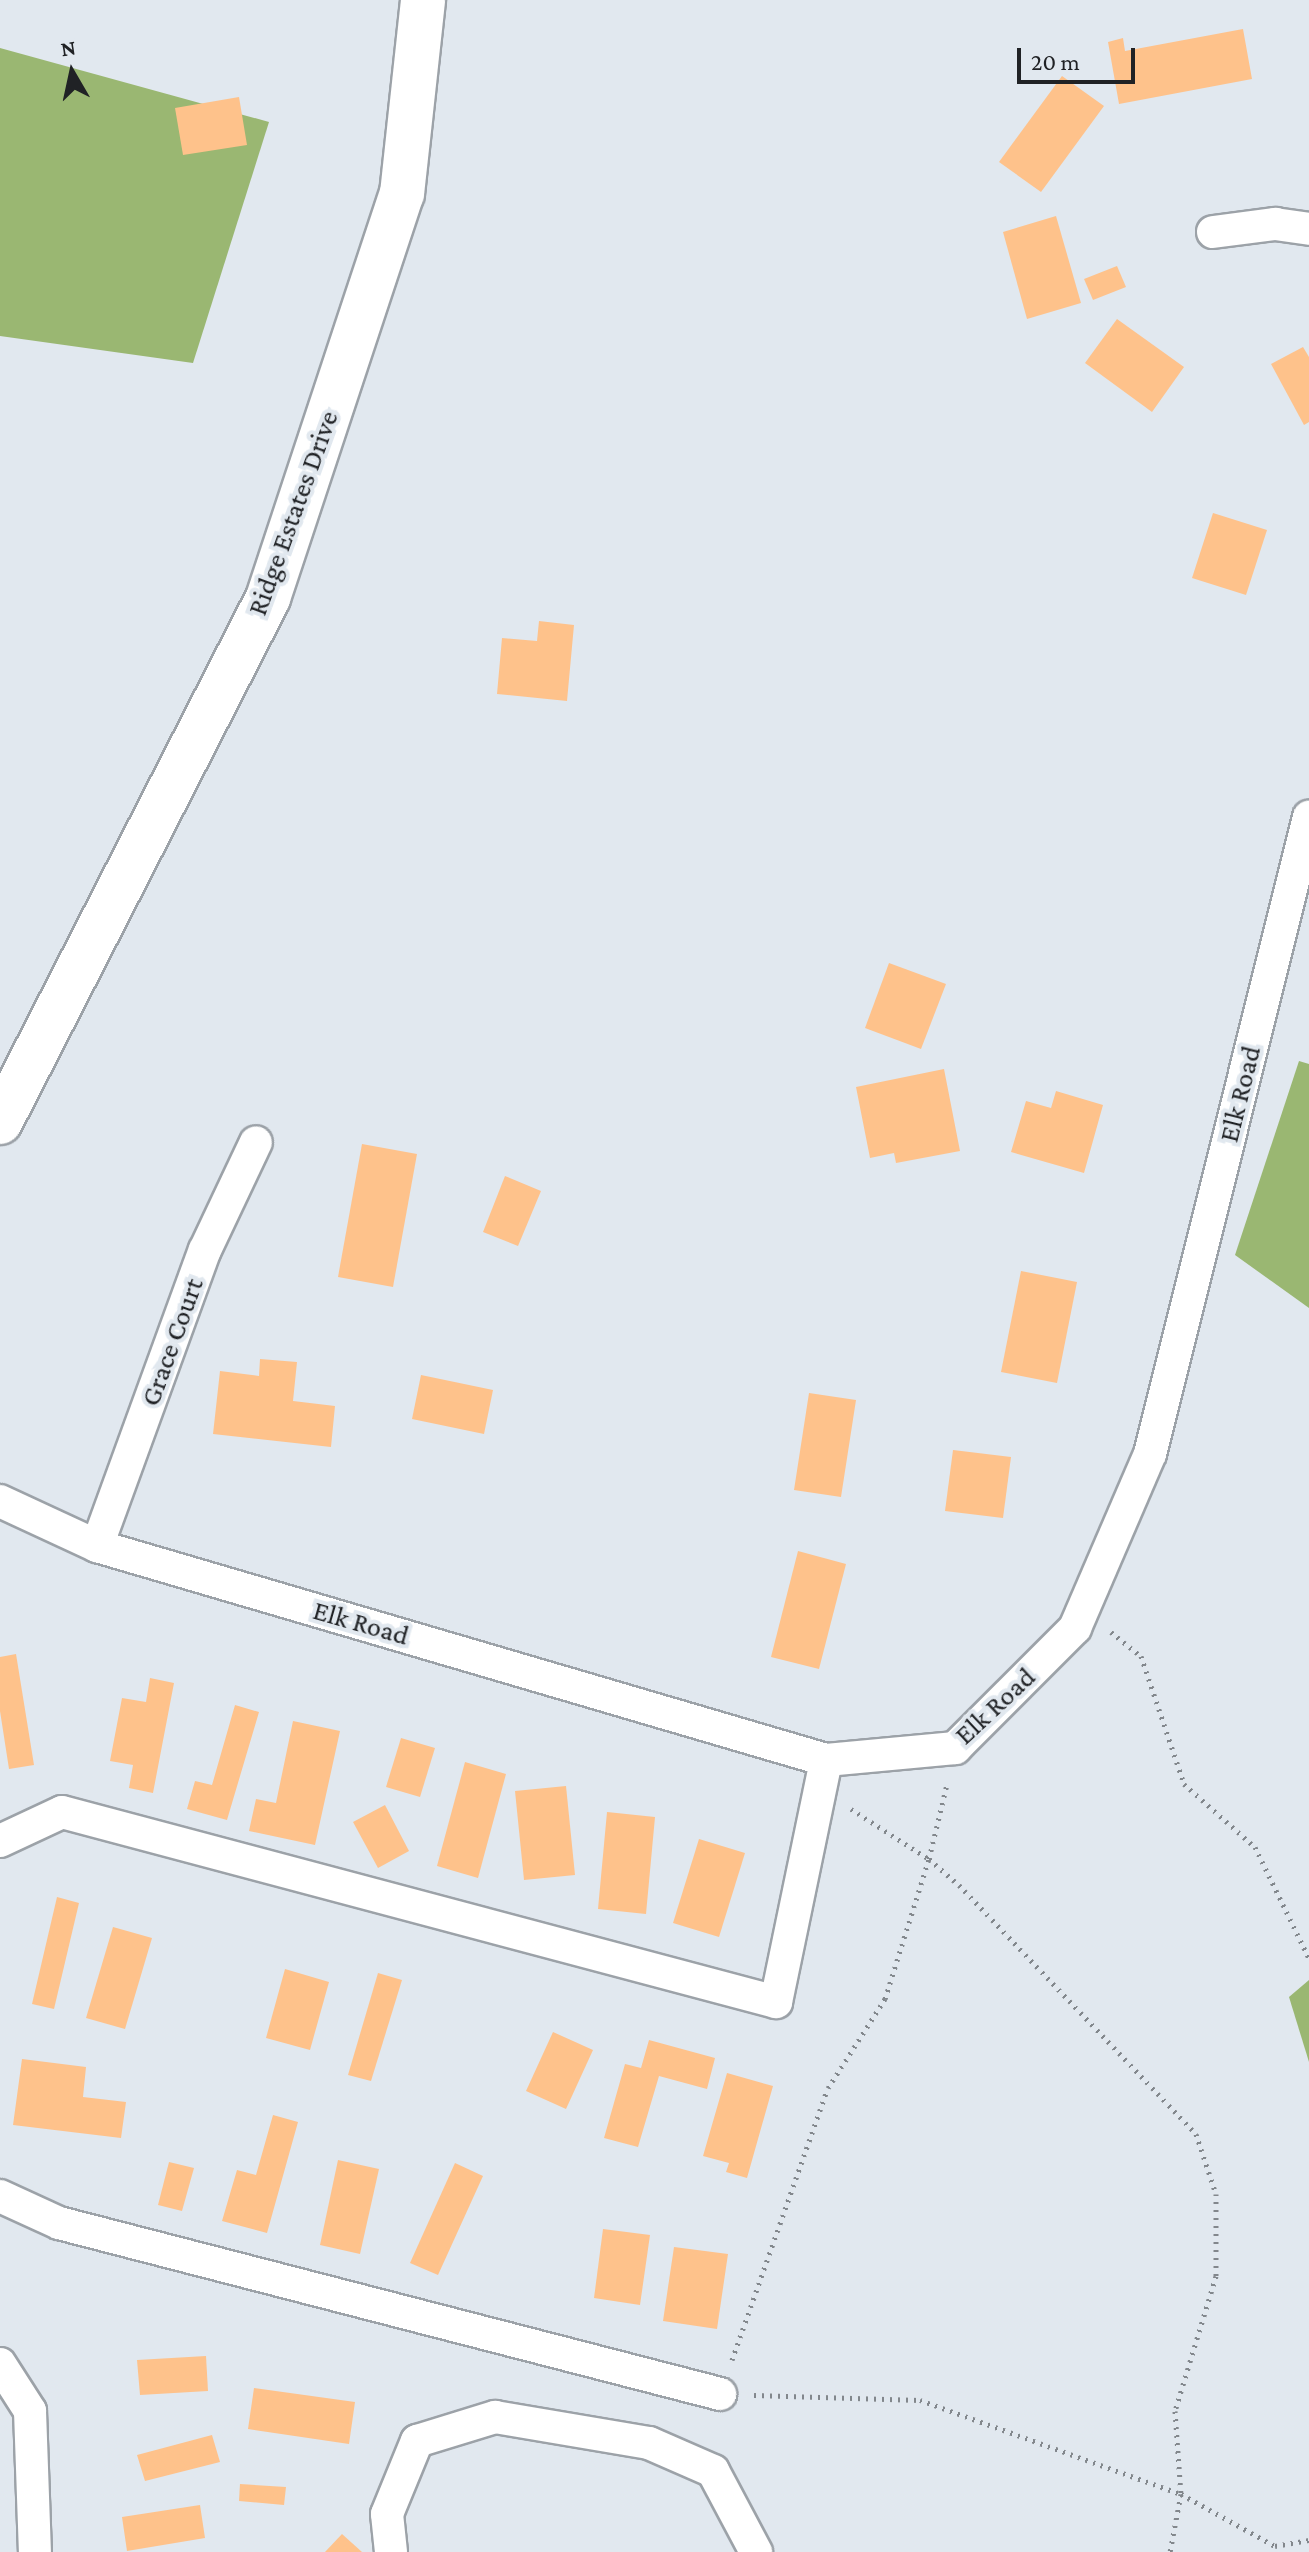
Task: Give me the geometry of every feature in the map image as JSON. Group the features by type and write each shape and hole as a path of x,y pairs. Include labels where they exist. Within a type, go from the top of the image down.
{"street":[{"name":"Ridge Estates Drive","path":"0,1122 268,598 402,194 423,0"},
{"path":"1213,232 1275,224 1309,229"},
{"name":"Elk Road","path":"0,1501 97,1546 823,1774 955,1748 1075,1628 1150,1454 1309,817"},
{"name":"Grace Court","path":"97,1546 205,1250 256,1142"},
{"path":"0,1841 62,1812 776,2002 823,1774"},
{"path":"0,2196 59,2223 720,2394"},
{"path":"0,2364 30,2411 35,2552"},
{"path":"391,2552 387,2514 417,2441 495,2417 649,2443 713,2471 756,2552"}],"path":[{"path":"1083,1609 1141,1656 1184,1784 1255,1847 1309,1958"},
{"path":"955,1748 929,1859 885,1999 828,2088 720,2394 920,2400 1181,2494 1275,2546 1309,2540"},
{"path":"823,1774 929,1859 1196,2134 1216,2194 1216,2276 1175,2411 1181,2494 1170,2552"}],"green space":[{"path":"0,48 269,122 193,363 0,336"},
{"path":"1299,1061 1309,1064 1309,1308 1235,1255"},
{"path":"1309,1980 1309,2062 1289,1997"}],"building":[{"path":"1243,29 1252,79 1119,104 1108,42 1123,38 1125,51"},
{"path":"1062,76 1104,106 1041,192 999,162"},
{"path":"239,97 247,145 183,155 175,108"},
{"path":"1056,216 1081,303 1027,319 1003,232"},
{"path":"1117,266 1126,287 1093,300 1084,279"},
{"path":"1117,319 1184,367 1152,412 1085,363"},
{"path":"1303,347 1309,357 1309,422 1304,425 1271,364"},
{"path":"1213,513 1267,530 1246,595 1192,578"},
{"path":"539,621 574,625 567,701 497,694 502,638 537,641"},
{"path":"889,963 946,984 921,1049 865,1028"},
{"path":"944,1069 960,1151 896,1163 894,1153 870,1158 856,1087"},
{"path":"1056,1091 1103,1105 1084,1173 1011,1152 1026,1101 1051,1108"},
{"path":"362,1144 417,1154 393,1287 338,1277"},
{"path":"505,1176 541,1191 518,1246 483,1232"},
{"path":"1021,1271 1077,1282 1057,1383 1001,1372"},
{"path":"260,1359 297,1362 293,1401 335,1406 331,1447 213,1434 220,1371 259,1376"},
{"path":"421,1375 493,1390 484,1434 412,1419"},
{"path":"809,1393 856,1400 841,1497 794,1490"},
{"path":"953,1450 1011,1457 1003,1518 945,1511"},
{"path":"798,1551 846,1564 819,1669 771,1657"},
{"path":"16,1654 34,1765 9,1769 0,1711 0,1657"},
{"path":"150,1678 174,1683 153,1793 129,1788 133,1765 110,1761 122,1698 146,1702"},
{"path":"235,1705 259,1712 227,1820 187,1809 195,1781 212,1785"},
{"path":"293,1721 340,1731 315,1845 249,1831 256,1799 276,1803"},
{"path":"401,1738 435,1748 420,1797 386,1787"},
{"path":"465,1762 506,1774 478,1878 437,1866"},
{"path":"566,1786 575,1875 524,1880 515,1791"},
{"path":"385,1805 409,1851 378,1868 353,1822"},
{"path":"607,1812 655,1817 646,1914 598,1909"},
{"path":"699,1839 745,1853 719,1937 673,1923"},
{"path":"57,1897 79,1903 54,2009 32,2004"},
{"path":"113,1927 152,1938 125,2029 86,2018"},
{"path":"285,1969 329,1982 310,2050 266,2038"},
{"path":"378,1973 402,1980 371,2081 348,2075"},
{"path":"553,2032 593,2050 566,2109 526,2091"},
{"path":"649,2040 715,2058 707,2089 659,2076 638,2147 604,2138 625,2064 641,2068"},
{"path":"22,2059 86,2067 83,2097 126,2102 121,2138 13,2125"},
{"path":"727,2073 773,2086 747,2178 726,2172 729,2163 703,2156"},
{"path":"273,2115 298,2122 267,2233 222,2221 237,2170 256,2175"},
{"path":"338,2160 379,2169 360,2254 320,2245"},
{"path":"169,2162 194,2168 182,2211 158,2205"},
{"path":"455,2163 483,2176 438,2275 410,2263"},
{"path":"603,2229 650,2235 640,2305 594,2298"},
{"path":"674,2247 728,2254 717,2329 663,2321"},
{"path":"206,2356 208,2391 140,2395 137,2360"},
{"path":"254,2388 355,2402 349,2444 248,2429"},
{"path":"212,2435 220,2462 145,2481 137,2455"},
{"path":"240,2484 286,2487 284,2505 239,2501"},
{"path":"200,2505 205,2538 127,2551 122,2517"},
{"path":"342,2534 362,2552 325,2552"}]}
